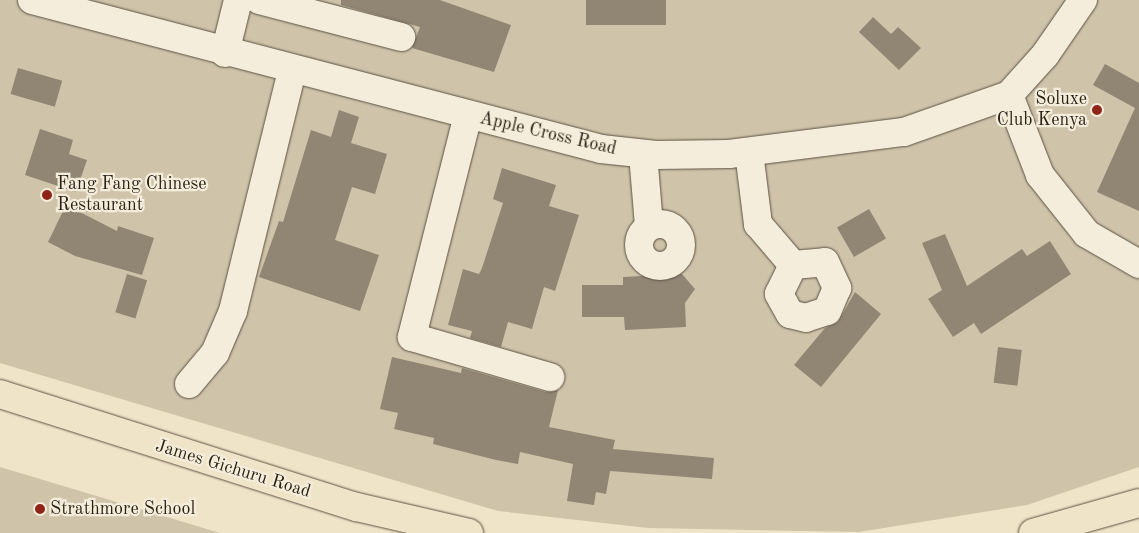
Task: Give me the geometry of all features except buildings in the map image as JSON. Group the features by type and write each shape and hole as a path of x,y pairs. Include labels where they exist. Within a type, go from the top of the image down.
{"main road":[{"name":"James Gichuru Road","path":"0,394 357,507 469,533"},
{"path":"1034,533 1138,505"}],"street":[{"name":"Apple Cross Road","path":"32,0 225,53 601,149 642,154 749,152 904,132 1009,95 1045,55 1083,0"},
{"path":"225,53 238,0"},
{"path":"259,0 401,37"},
{"path":"190,384 215,353 233,311 292,70"},
{"path":"1009,95 1040,175 1088,234 1139,264"},
{"path":"468,115 412,337 550,377"},
{"path":"749,152 758,224 793,265"},
{"path":"642,154 649,226"}],"shaded area":[{"path":"0,0 1139,0 1139,467 1027,505 859,532 648,528 498,511 0,363"},
{"path":"0,467 220,533 0,533"}],"place":[{"name":"Soluxe Club Kenya","path":"1097,110"},
{"name":"Fang Fang Chinese Restaurant","path":"47,195"},
{"name":"Strathmore School","path":"40,509"}]}
